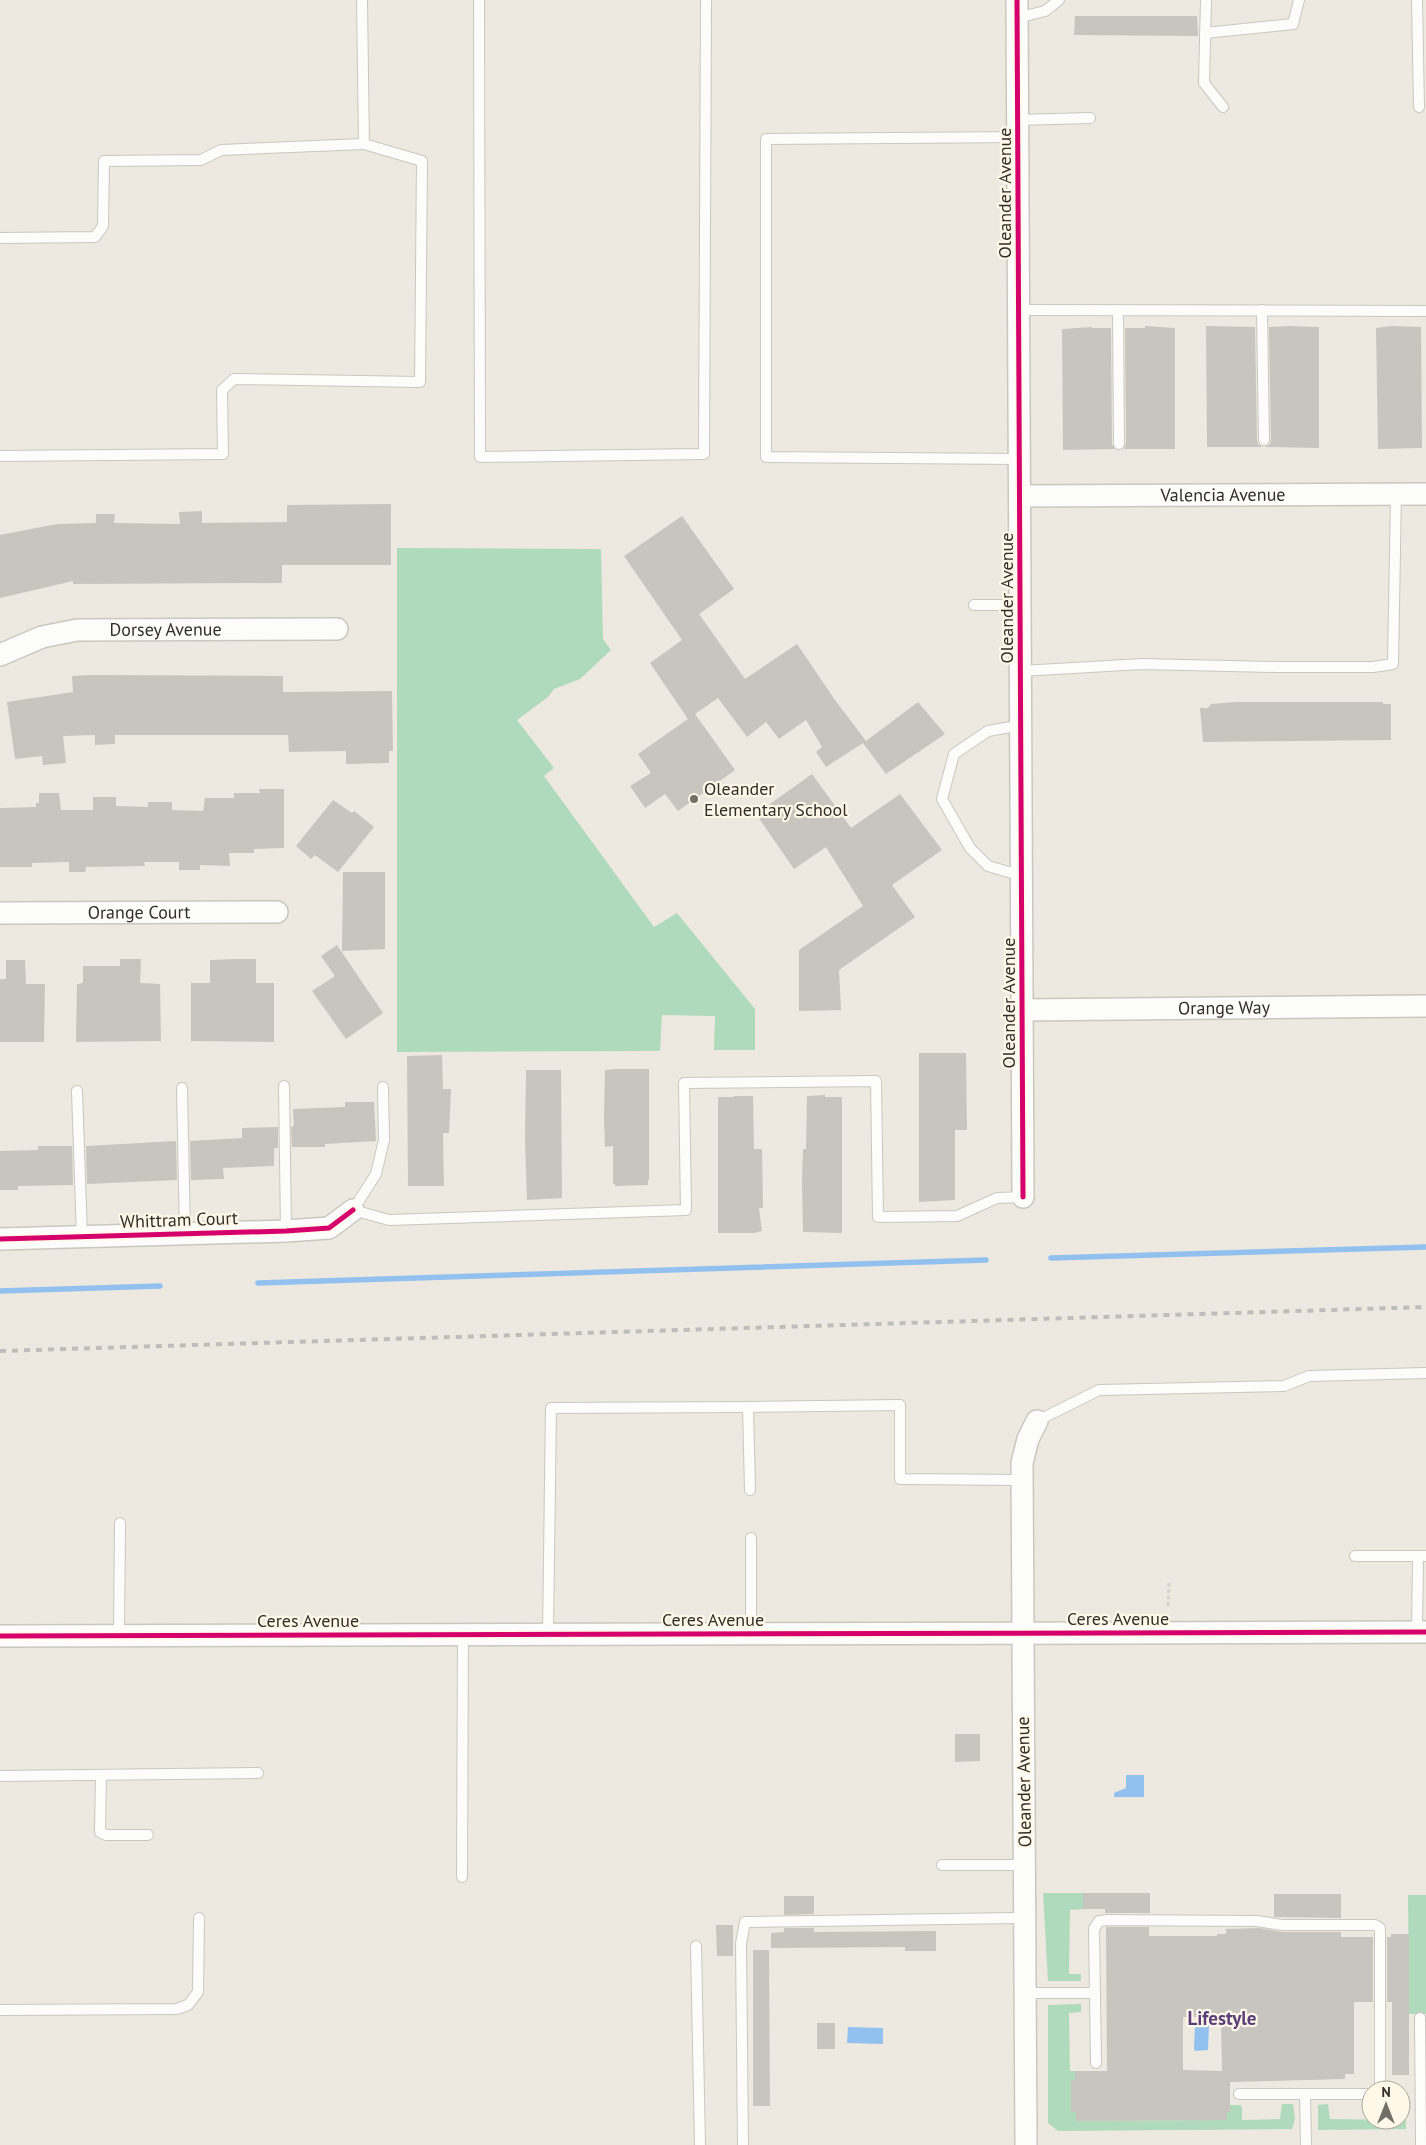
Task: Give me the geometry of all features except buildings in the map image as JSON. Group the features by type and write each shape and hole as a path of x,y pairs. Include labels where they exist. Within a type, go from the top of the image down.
{"street":[{"name":"Oleander Avenue","path":"1017,9 1021,496 1023,1197"},
{"name":"Valencia Avenue","path":"1021,496 1426,494"},
{"name":"Dorsey Avenue","path":"0,655 42,637 77,630 337,629"},
{"name":"Orange Court","path":"0,913 277,912"},
{"name":"Orange Way","path":"1022,1010 1426,1006"},
{"name":"Whittram Court","path":"0,1239 286,1231 329,1228 353,1210"},
{"name":"Oleander Avenue","path":"1026,2145 1022,1463 1028,1439 1037,1421"},
{"name":"Ceres Avenue","path":"0,1636 1421,1632"}],"lane":[{"path":"362,0 364,144"},
{"path":"480,0 480,457 704,454 706,0"},
{"path":"1017,9 1045,10 1059,0"},
{"path":"1206,0 1204,84 1223,107"},
{"path":"1205,33 1293,24 1299,0"},
{"path":"1417,0 1419,106"},
{"path":"1020,459 766,457 766,139 1018,129 1090,118"},
{"path":"0,238 95,237 103,226 104,161 201,160 221,150 364,144 422,161 420,382 234,379 222,390 223,454 0,456"},
{"path":"1020,310 1426,311"},
{"path":"1118,310 1119,444"},
{"path":"1262,310 1264,440"},
{"path":"1021,671 1142,664 1276,667 1373,667 1393,664 1396,494"},
{"path":"974,604 1021,605"},
{"path":"1022,725 988,731 954,754 942,799 970,848 988,866 1022,876"},
{"path":"383,1087 384,1140 376,1174 353,1210 389,1220 686,1210 684,1082 876,1081 878,1217 957,1216 997,1198 1023,1197"},
{"path":"284,1086 286,1231"},
{"path":"182,1088 185,1234"},
{"path":"77,1091 82,1236"},
{"path":"1037,1421 1099,1390 1284,1386 1309,1376 1426,1373"},
{"path":"548,1634 551,1408 900,1405 900,1479 1022,1480"},
{"path":"748,1407 750,1490"},
{"path":"119,1635 120,1523"},
{"path":"751,1538 751,1634"},
{"path":"1355,1556 1422,1556 1421,1632"},
{"path":"462,1877 463,1634"},
{"path":"0,1776 258,1774"},
{"path":"101,1775 100,1832 106,1835 148,1835"},
{"path":"942,1866 1025,1864"},
{"path":"0,2010 177,2009 188,2006 198,1992 199,1918"},
{"path":"742,2145 741,1944 745,1922 1025,1918"},
{"path":"1096,2063 1094,1929 1099,1921 1257,1921 1282,1925 1375,1925 1380,1928 1380,2080"},
{"path":"696,1946 700,2145"},
{"path":"1026,1993 1095,1993"},
{"path":"1420,2018 1423,2075 1421,2145"},
{"path":"1239,2094 1361,2094"},
{"path":"1305,2094 1306,2145"}],"path":[{"path":"1168,1606 1169,1583"}],"green space":[{"path":"397,548 601,549 603,639 611,650 580,679 554,689 548,697 517,720 554,768 544,776 654,927 677,913 755,1009 755,1050 714,1050 715,1016 662,1015 660,1051 397,1052"},
{"path":"1043,1893 1083,1893 1083,1909 1070,1910 1069,1974 1081,1974 1081,1981 1048,1981"},
{"path":"1408,1895 1426,1895 1426,2014 1409,2014"},
{"path":"1081,2004 1081,2012 1069,2013 1070,2071 1075,2071 1075,2080 1071,2081 1071,2091 1080,2092 1071,2101 1071,2112 1076,2112 1076,2121 1226,2120 1230,2105 1240,2105 1242,2107 1242,2120 1280,2119 1282,2104 1293,2104 1295,2119 1292,2129 1058,2131 1048,2123 1048,2005"},
{"path":"1328,2104 1330,2119 1361,2119 1361,2130 1318,2130 1318,2105"}],"water":[{"path":"1126,1775 1144,1775 1144,1797 1114,1797 1114,1793 1126,1788"},
{"path":"1195,2022 1207,2022 1209,2024 1208,2050 1195,2051 1194,2049"},
{"path":"848,2027 883,2028 883,2044 847,2043"}],"waterway":[{"path":"1051,1258 1426,1247"},
{"path":"258,1283 986,1260"},
{"path":"0,1291 160,1286"}],"railway":[{"path":"0,1351 1426,1307"}],"cycle path":[{"path":"1017,0 1023,1197"},
{"path":"0,1239 286,1231 329,1228 353,1210"},
{"path":"0,1636 1426,1632"}],"place":[{"name":"Oleander Elementary School","path":"694,799"}],"district":[{"name":"Lifestyle","path":"1222,2018"}]}
